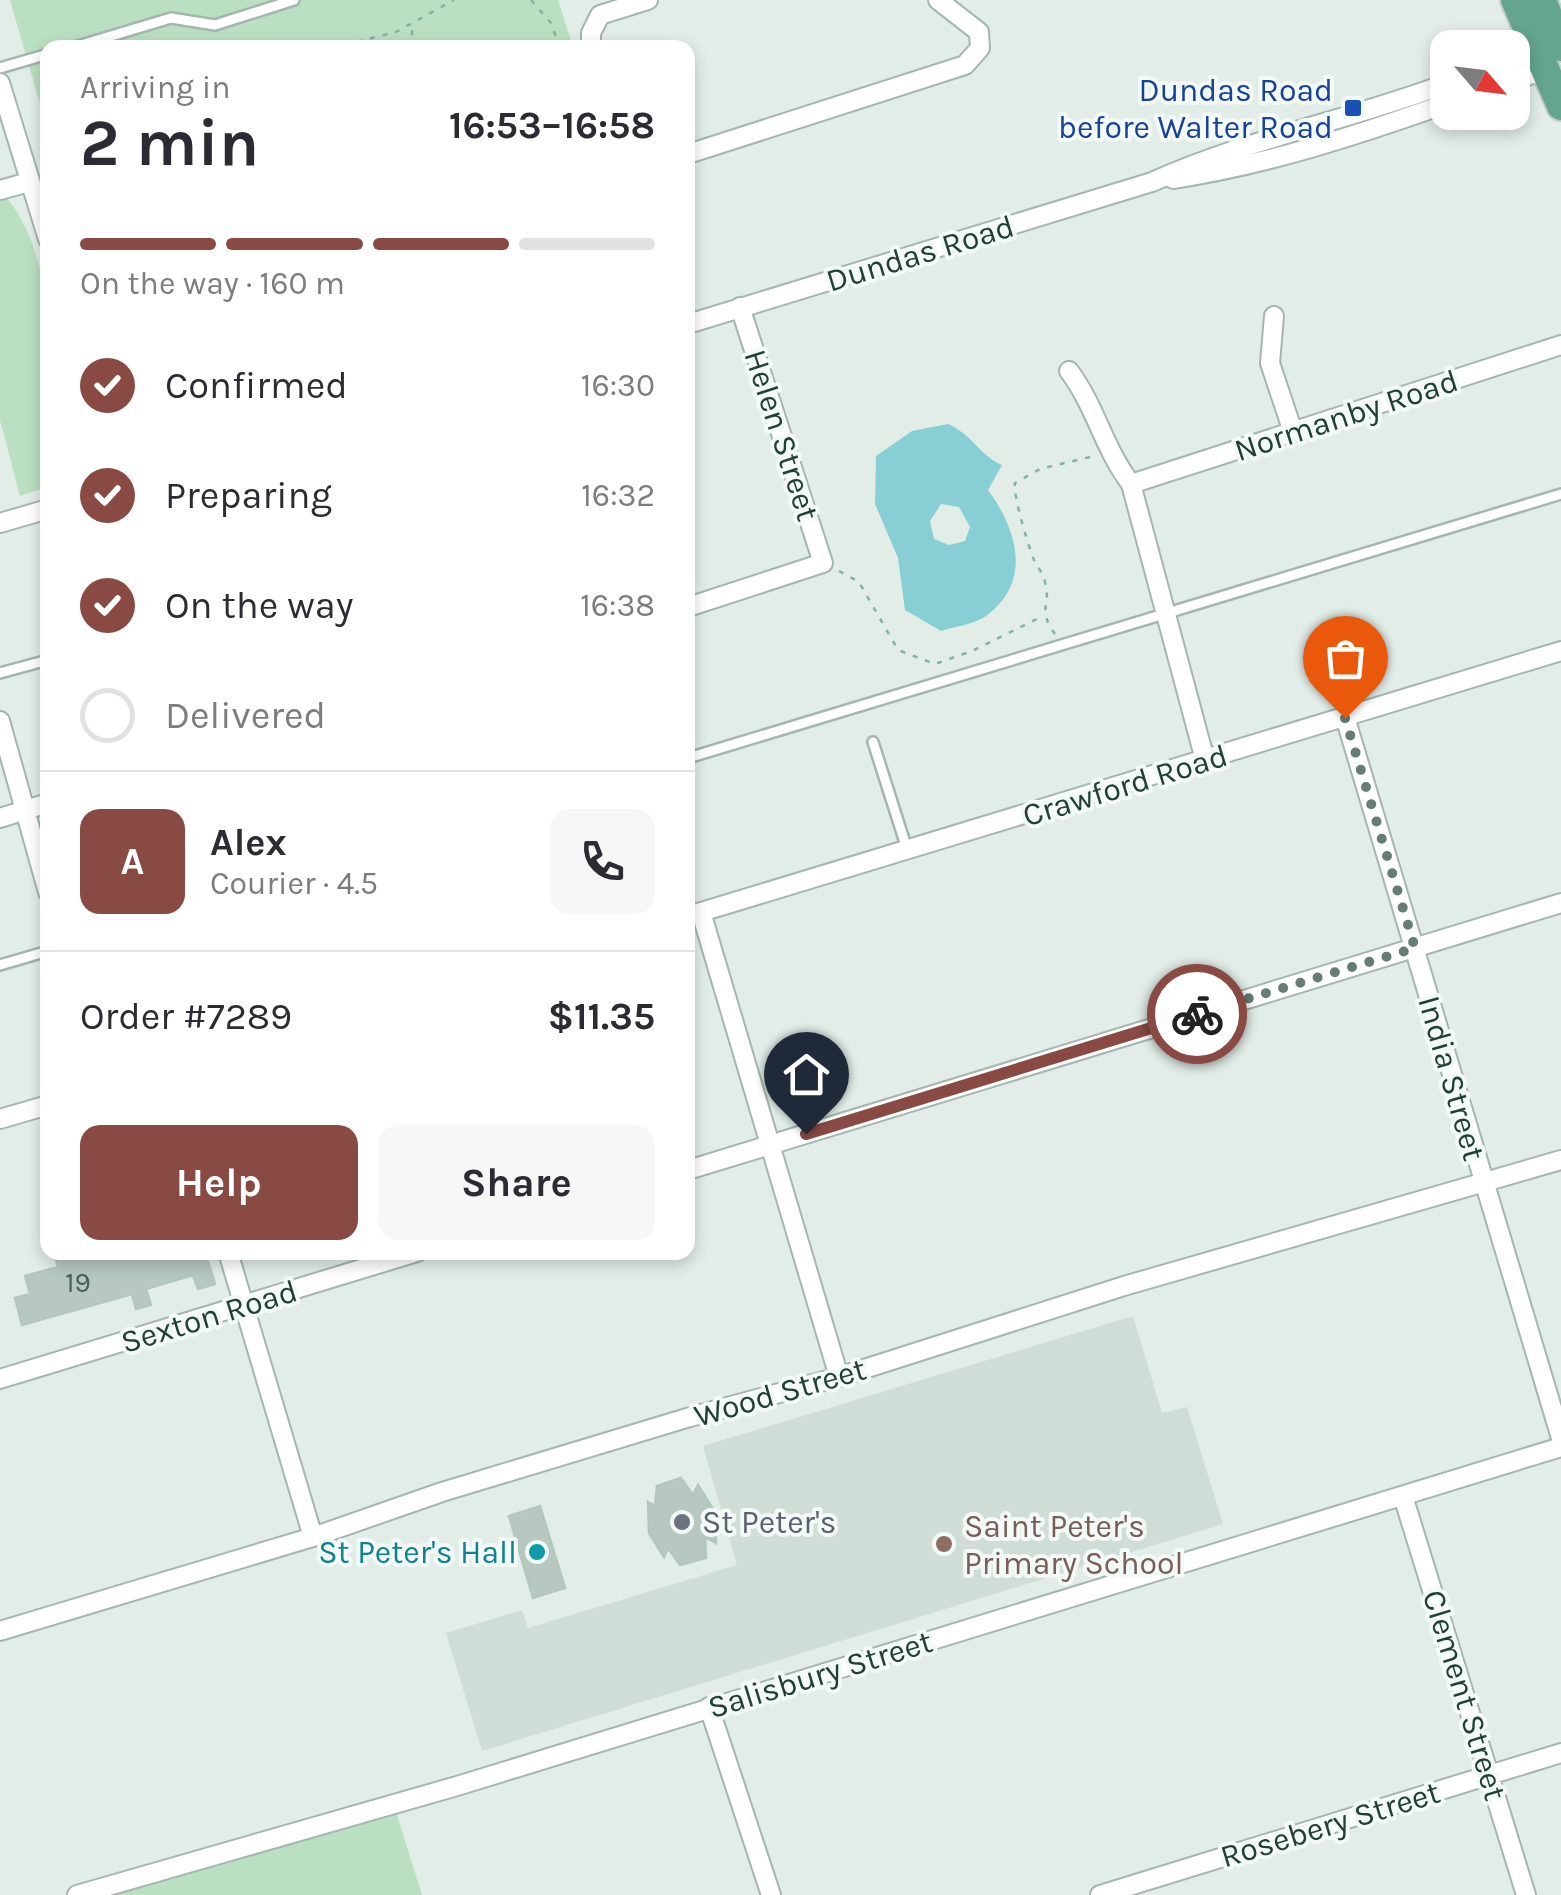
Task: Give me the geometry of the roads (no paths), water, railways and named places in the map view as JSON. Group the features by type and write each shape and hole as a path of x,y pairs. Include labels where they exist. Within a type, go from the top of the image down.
{"main road":[{"path":"1515,0 1561,106"},
{"path":"1538,55 1542,0"}],"street":[{"path":"591,40 600,16 648,0"},
{"path":"695,152 965,65 980,48 979,32 938,0"},
{"path":"0,83 40,214"},
{"name":"Dundas Road","path":"695,322 1152,182 1206,158 1430,89"},
{"name":"Dundas Road","path":"1152,182 1208,174 1363,133 1430,110"},
{"path":"0,190 30,182"},
{"name":"Helen Street","path":"695,605 823,564 740,307"},
{"path":"1274,316 1270,362 1293,432"},
{"name":"Normanby Road","path":"1130,484 1561,345"},
{"path":"1068,371 1089,398 1108,454 1130,484 1205,760"},
{"path":"0,522 40,511"},
{"name":"Crawford Road","path":"695,914 1561,651"},
{"name":"India Street","path":"1345,718 1561,1438"},
{"path":"0,722 40,863"},
{"path":"0,818 40,805"},
{"path":"695,1168 1561,903"},
{"path":"695,917 840,1377"},
{"path":"0,1120 40,1108"},
{"name":"Wood Street","path":"0,1631 313,1538 442,1492 690,1417 840,1377 1124,1286 1561,1160"},
{"path":"230,1260 313,1538"},
{"name":"Sexton Road","path":"0,1379 391,1260"},
{"name":"Salisbury Street","path":"77,1895 457,1786 1561,1447"},
{"name":"Clement Street","path":"1403,1496 1526,1895"},
{"path":"709,1707 770,1895"},
{"name":"Rosebery Street","path":"1100,1895 1561,1754"}],"lane":[{"path":"98,40 171,18 215,25 294,0"},
{"path":"0,68 40,56"},
{"path":"695,756 1561,494"},
{"path":"0,673 40,662"},
{"path":"873,742 907,851"},
{"path":"0,965 40,952"}],"water":[{"path":"948,424 1002,465 988,490 1007,521 1016,555 1010,587 1001,602 981,619 941,631 905,610 898,558 875,504 876,456 912,431","holes":["941,504 959,507 970,527 965,541 949,545 934,539 930,521"]}],"place":[{"name":"Dundas Road before Walter Road","path":"1353,108"},
{"name":"St Peter's","path":"682,1522"},
{"name":"Saint Peter's Primary School","path":"944,1544"},
{"name":"St Peter's Hall","path":"537,1552"}]}
